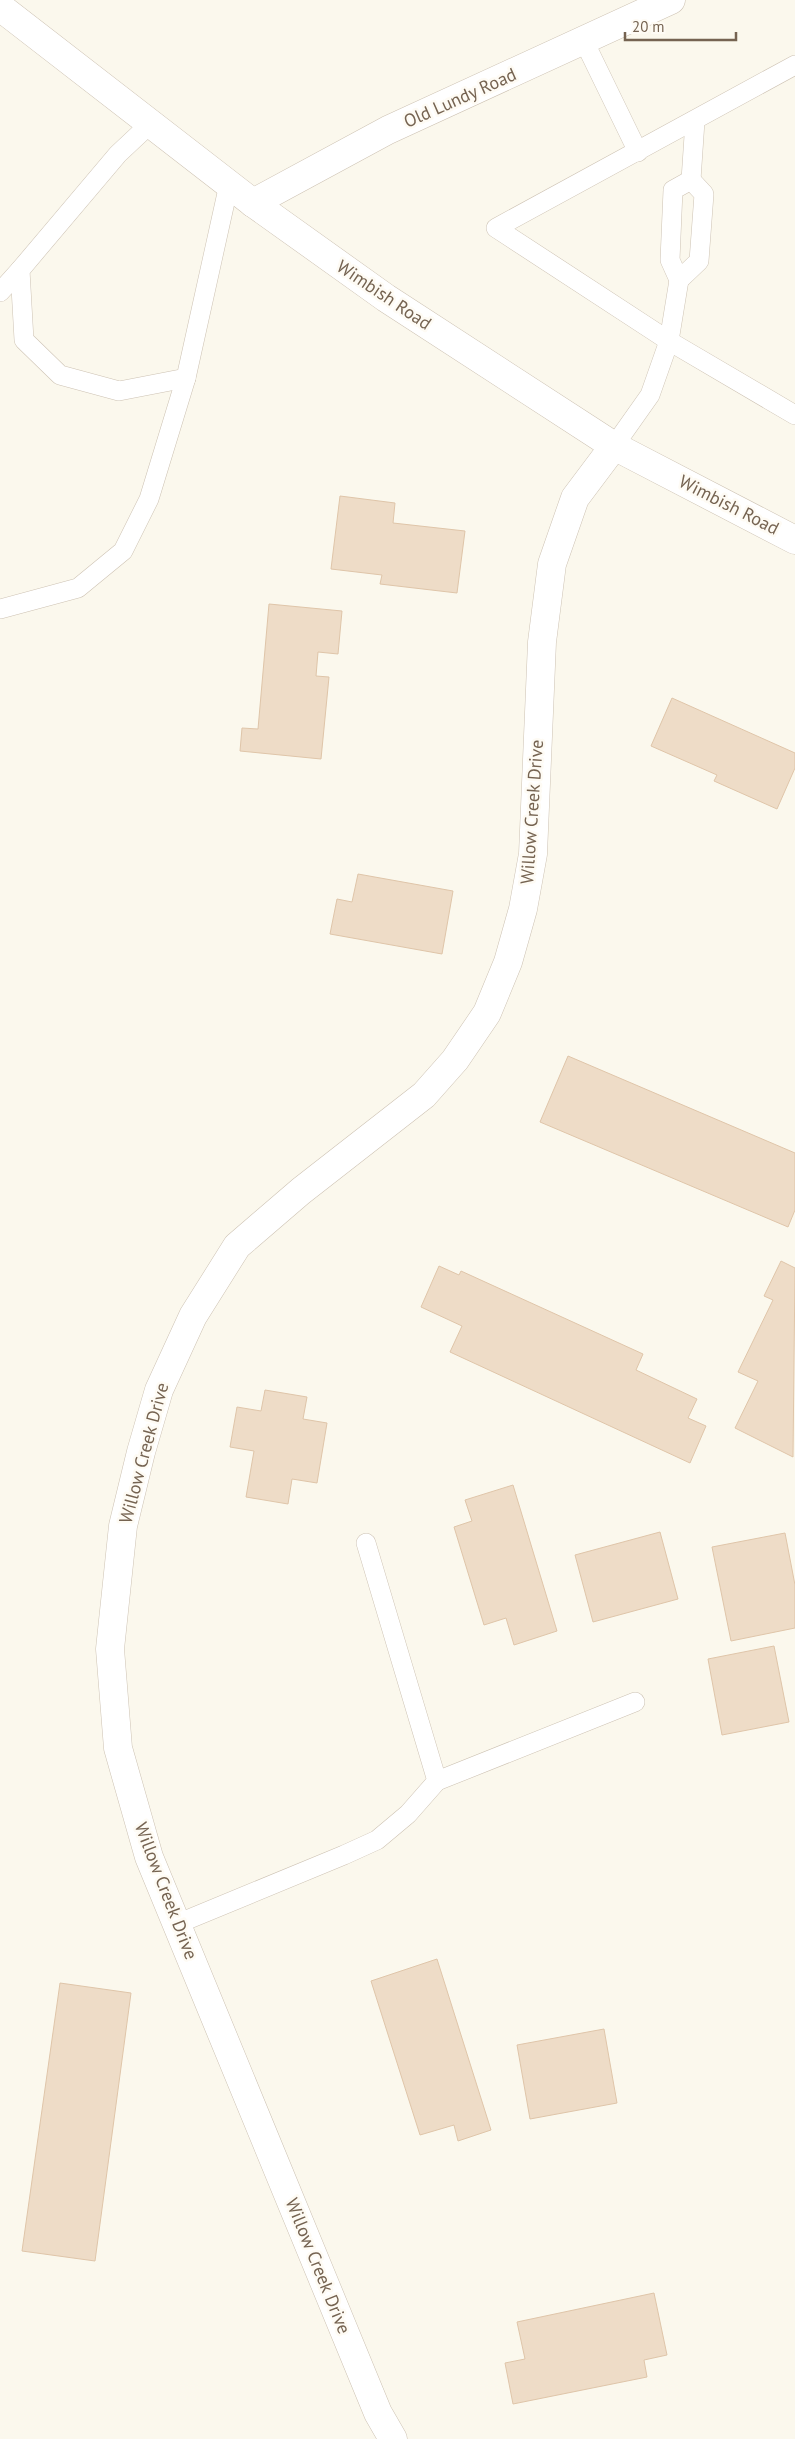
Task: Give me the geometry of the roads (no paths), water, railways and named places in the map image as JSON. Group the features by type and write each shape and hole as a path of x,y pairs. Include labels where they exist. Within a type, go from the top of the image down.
{"street":[{"name":"Old Lundy Road","path":"253,203 388,130 671,0"},
{"name":"Wimbish Road","path":"0,7 253,203 386,298 614,446 795,540"},
{"name":"Willow Creek Drive","path":"393,2439 374,2404 149,1857 118,1748 110,1649 123,1526 141,1452 159,1390 193,1316 237,1246 301,1191 424,1094 455,1060 487,1014 508,962 521,918 533,854 542,642 552,564 575,498 614,446"}],"lane":[{"path":"584,41 638,152"},
{"path":"794,414 669,341 496,228 795,65"},
{"path":"679,280 699,261 704,194 691,180 695,121"},
{"path":"0,292 118,154 150,124"},
{"path":"614,446 650,395 669,341 679,280 670,260 673,190 691,180"},
{"path":"0,609 78,588 123,551 149,498 166,450 186,378 228,184"},
{"path":"20,270 24,340 60,375 118,391 186,378"},
{"path":"366,1543 437,1781"},
{"path":"177,1924 377,1840 408,1814 437,1781 635,1702"}]}
